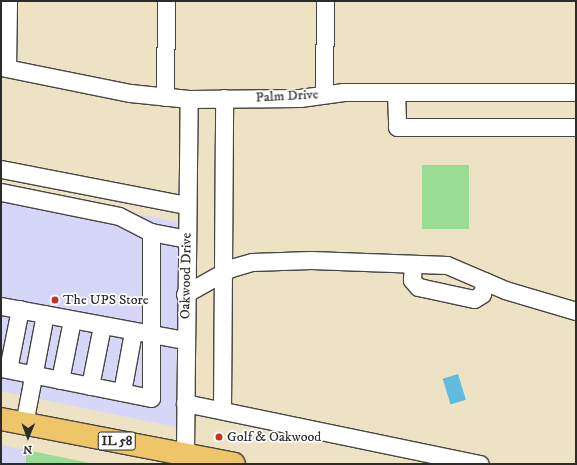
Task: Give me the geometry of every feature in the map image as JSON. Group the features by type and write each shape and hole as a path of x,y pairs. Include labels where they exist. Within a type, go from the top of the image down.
{"main road":[{"name":"IL 58","path":"1,419 185,453 234,464"}],"street":[{"path":"4,67 8,1"},
{"path":"165,97 166,1"},
{"path":"324,94 325,1"},
{"name":"Palm Drive","path":"4,67 130,93 189,99 300,98 324,94 396,92 576,92"},
{"path":"396,92 397,127 576,126"},
{"path":"222,410 224,98"},
{"name":"Oakwood Drive","path":"185,453 185,294 189,99"},
{"path":"1,169 187,205"},
{"path":"1,192 119,216 151,232 186,239"},
{"path":"20,309 4,369 151,398 151,232"},
{"path":"185,294 223,273 252,262 275,260 447,265 543,303 576,311"},
{"path":"413,264 412,280 418,287 474,299 482,294 485,281"},
{"path":"1,306 132,332 185,340"},
{"path":"24,424 32,374 45,314"},
{"path":"60,380 72,320"},
{"path":"90,386 102,326"},
{"path":"122,392 132,332"},
{"path":"185,402 480,464"}],"shaded area":[{"path":"1,188 178,222 176,427 1,391"},
{"path":"1,445 26,450 26,464 1,464"}],"green space":[{"path":"422,165 469,165 469,229 422,229"},
{"path":"26,450 95,464 26,464"}],"water":[{"path":"458,374 466,400 451,404 443,379"}],"place":[{"name":"The UPS Store","path":"55,300"},
{"name":"Golf & Oakwood","path":"219,437"}]}
